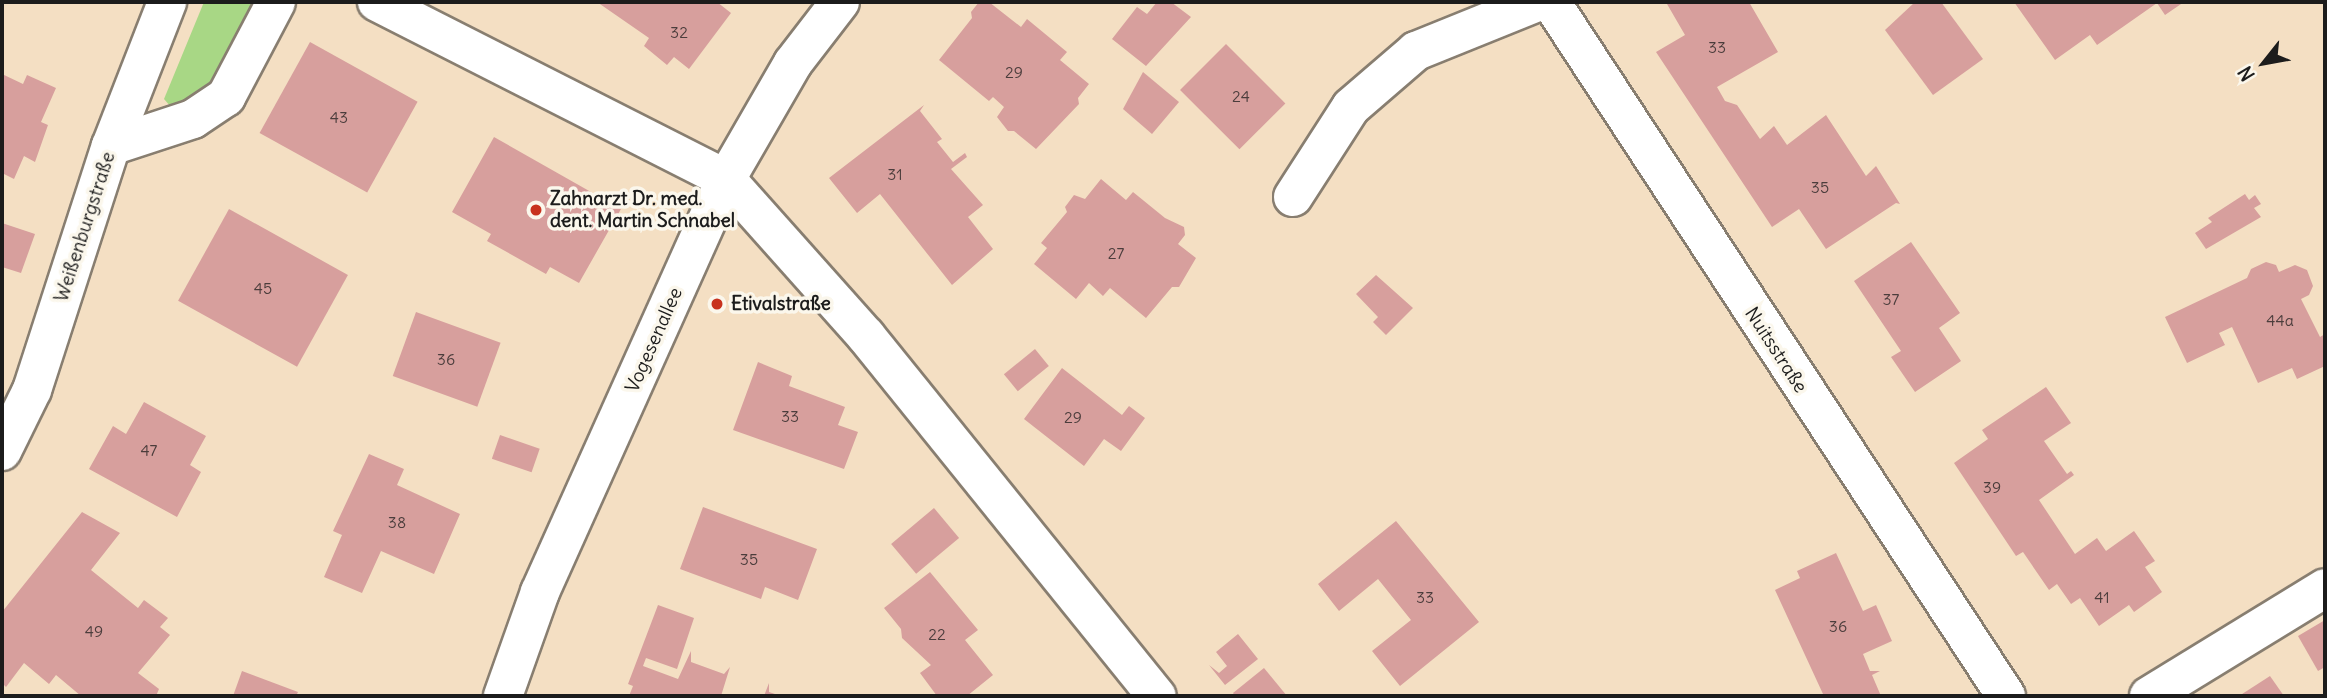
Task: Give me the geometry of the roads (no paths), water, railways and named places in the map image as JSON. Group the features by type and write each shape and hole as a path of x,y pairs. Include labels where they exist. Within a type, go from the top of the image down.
{"street":[{"name":"Weißenburgstraße","path":"2,451 32,390 111,146 167,2"},
{"path":"111,146 194,119 226,97 276,2"},
{"path":"377,2 726,179 866,336 1157,696"},
{"name":"Vogesenallee","path":"503,696 540,592 726,179 793,63 840,2"},
{"path":"1293,198 1351,107 1416,51 1537,2"},
{"name":"Nuitsstraße","path":"1551,2 2006,696"},
{"path":"2149,696 2325,588"}],"place":[{"name":"Zahnarzt Dr. med. dent. Martin Schnabel","path":"536,210"},
{"name":"Etivalstraße","path":"717,304"}]}
